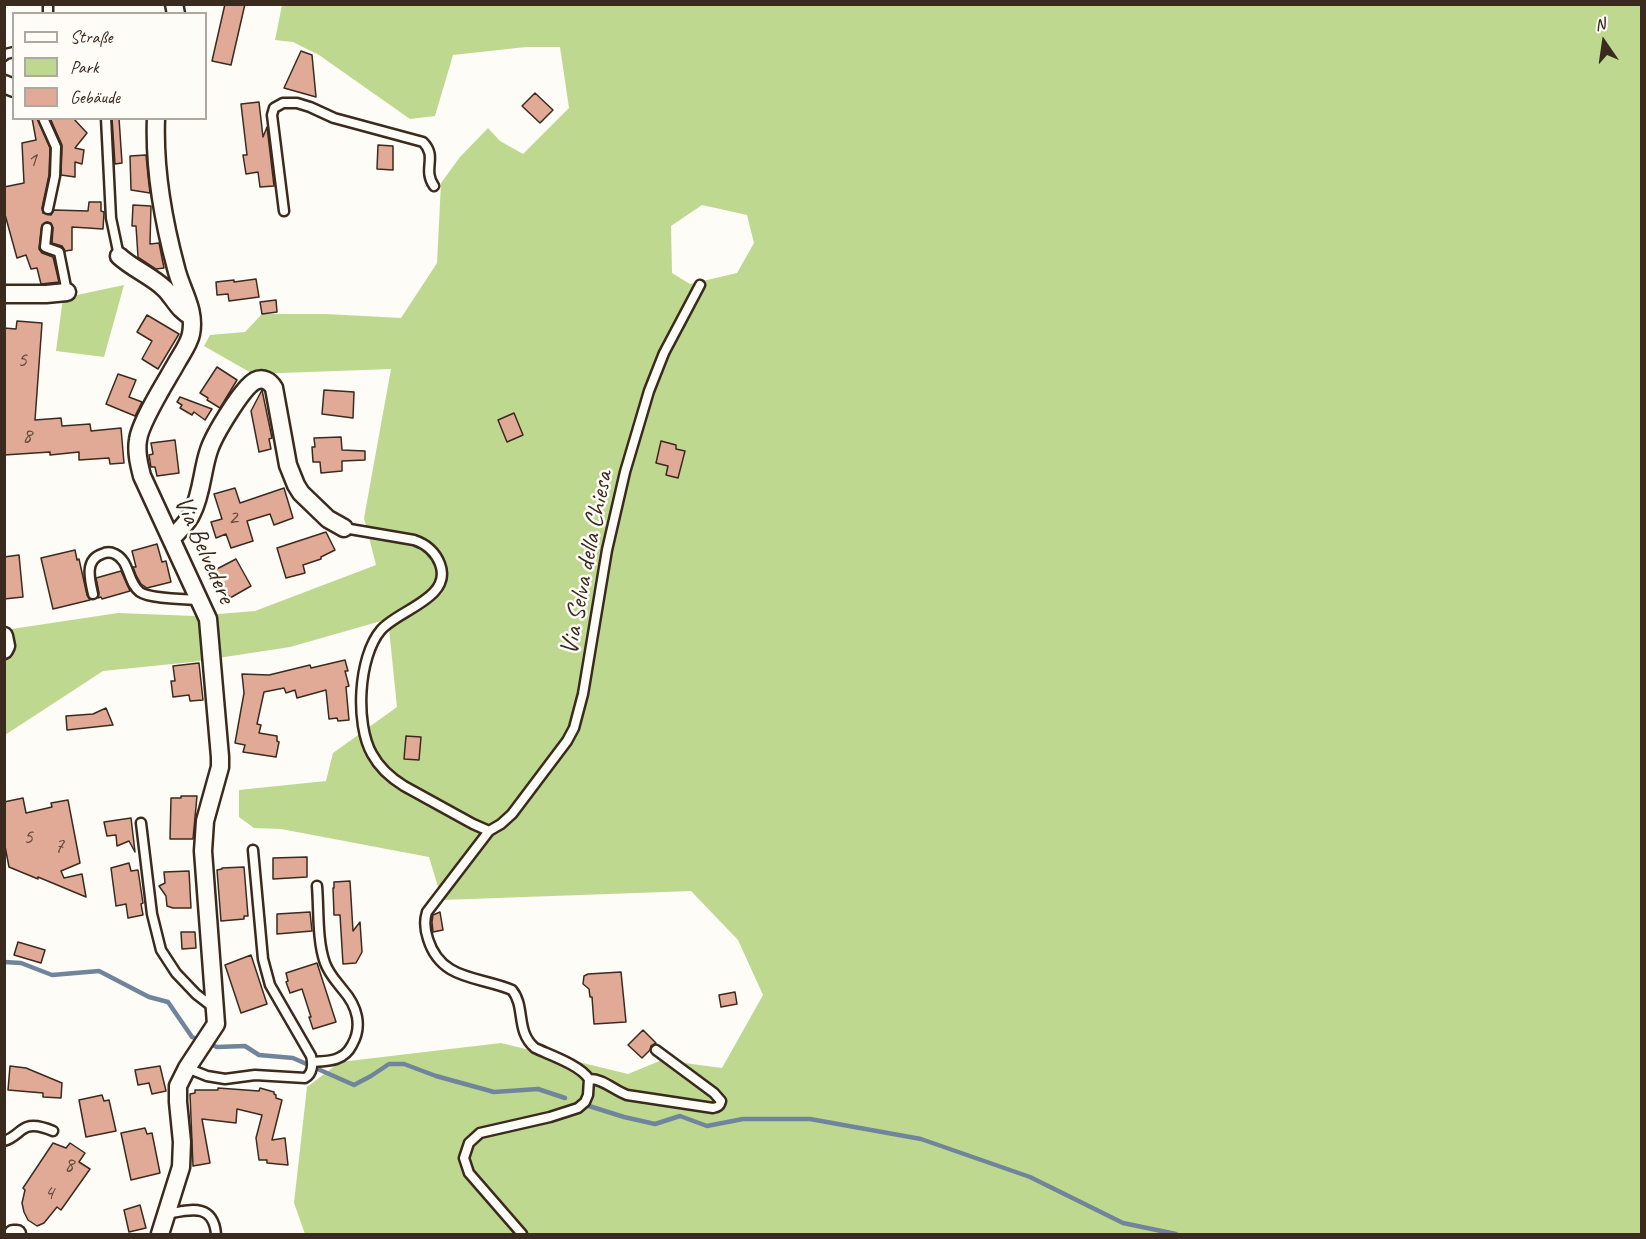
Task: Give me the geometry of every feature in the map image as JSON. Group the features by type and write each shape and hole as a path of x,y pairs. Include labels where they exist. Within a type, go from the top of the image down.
{"street":[{"name":"Via Belvedere","path":"156,120 157,162 162,204 176,267 188,299 191,334 145,420 138,437 137,452 142,476 200,600 209,626 220,744 220,767 205,820 202,851 216,1023 187,1068"},
{"path":"119,256 162,286 183,312 191,316"},
{"path":"4,294 67,292"},
{"path":"172,538 192,515 209,448 222,423 247,388 254,382 263,380 269,381 274,388 288,465 296,485 301,493 328,519 344,528"},
{"path":"4,636 6,646 4,650"},
{"path":"160,1234 181,1167 182,1142 177,1093 187,1068"}],"lane":[{"path":"284,211 272,115 274,108 283,103 297,103 334,118 423,142 429,149 429,178 434,186"},
{"path":"45,120 56,147 55,176 48,209"},
{"path":"106,120 111,218 119,256"},
{"path":"47,228 45,247 59,252 67,292"},
{"name":"Via Selva della Chiesa","path":"589,1079 577,1068 530,1044 525,1036 519,1006 512,990 450,970 434,953 424,923 427,912 489,831 501,825 512,814 567,741 574,728 583,694 606,550 625,472 649,392 664,354 700,285"},
{"path":"344,528 423,543 433,551 441,566 441,578 436,591 382,629 369,652 365,669 362,722 372,754 393,779 489,831"},
{"path":"93,594 90,568 97,556 108,552 116,554 123,560 133,584 140,592 151,596 200,600"},
{"path":"141,823 152,914 162,950 176,973 196,994 209,1004 215,1005"},
{"path":"187,1068 207,1076 225,1079 255,1075 305,1078 311,1071 313,1062 311,1056 266,975 253,850"},
{"path":"313,1062 334,1060 345,1055 356,1038 358,1024 350,999 332,978 325,964 321,946 317,886"},
{"path":"522,1234 469,1173 464,1158 469,1143 480,1133 578,1108 585,1102 588,1095 589,1079 597,1079 627,1095 714,1108 720,1105 714,1093 656,1050"},
{"path":"4,1141 10,1140 27,1127 43,1127 53,1131"},
{"path":"166,1215 193,1210 205,1212 213,1221 216,1234"}],"green space":[{"path":"282,5 1641,5 1641,1234 305,1234 294,1203 307,1087 340,1062 501,1043 628,1074 662,1060 722,1068 763,995 738,940 691,891 442,900 429,857 281,829 254,828 239,817 239,790 326,781 333,753 397,707 388,619 290,647 192,662 103,671 5,735 5,630 118,613 194,616 255,611 376,565 364,518 391,369 253,374 204,346 210,335 245,332 262,314 326,314 401,318 437,263 441,183 460,157 488,128 500,141 523,154 569,108 560,47 526,47 453,55 435,116 410,119 319,55 293,42 275,40","holes":["702,205 747,215 754,243 737,273 690,284 672,273 671,226"]},
{"path":"124,285 104,357 56,351 63,298"}],"building":[{"path":"225,4 245,4 231,65 212,61"},
{"path":"301,51 312,55 316,97 284,88"},
{"path":"535,93 553,110 540,123 522,106"},
{"path":"259,102 263,137 267,127 274,186 260,187 258,172 246,174 243,155 247,155 241,104"},
{"path":"32,120 38,120 50,148 49,175 43,213 51,215 54,210 88,211 89,202 101,202 101,211 104,212 103,229 72,227 72,250 65,251 62,246 52,243 51,223 47,222 42,225 39,249 42,253 53,257 59,282 41,284 37,268 31,269 26,255 17,258 4,211 4,187 24,183 22,143 36,140"},
{"path":"51,120 75,120 87,133 75,148 84,150 82,164 75,162 75,177 61,175 62,145"},
{"path":"112,120 119,120 122,163 115,164"},
{"path":"378,145 393,146 393,170 377,169"},
{"path":"146,155 150,193 131,190 130,156"},
{"path":"133,205 151,206 150,244 159,243 164,268 156,269 138,257 136,226 132,226"},
{"path":"256,279 259,297 229,301 228,294 217,295 216,282"},
{"path":"276,300 277,312 262,314 260,302"},
{"path":"147,315 179,334 158,369 142,359 152,341 137,332"},
{"path":"17,321 42,323 35,420 61,418 62,426 90,424 91,431 121,428 124,463 110,464 109,458 79,460 79,452 50,455 50,452 4,455 4,328 16,329"},
{"path":"217,367 237,380 220,408 200,393"},
{"path":"118,374 136,380 129,397 142,402 135,416 106,404"},
{"path":"262,390 272,438 269,439 271,449 259,452 251,411"},
{"path":"324,390 354,392 353,418 322,414"},
{"path":"180,397 212,409 205,420 194,412 192,415 180,408 182,405 177,402"},
{"path":"514,413 523,435 507,442 498,420"},
{"path":"341,437 342,450 365,451 365,460 342,461 342,471 321,473 320,462 313,462 314,438"},
{"path":"175,440 179,473 157,476 155,467 151,467 149,455 153,454 151,443"},
{"path":"661,441 676,445 676,449 685,451 678,478 666,475 668,466 656,463"},
{"path":"235,488 240,503 284,488 293,518 274,525 270,514 247,521 253,541 231,548 226,534 216,538 211,522 222,519 214,494"},
{"path":"326,532 335,550 321,559 303,565 305,573 286,578 277,548"},
{"path":"157,544 162,562 166,561 171,582 147,588 141,584 136,575 132,551"},
{"path":"75,550 90,600 53,609 41,558"},
{"path":"19,555 23,597 4,599 4,557"},
{"path":"236,559 251,586 230,598 215,570"},
{"path":"121,571 130,591 102,599 98,598 96,578"},
{"path":"345,660 349,686 346,687 349,720 329,719 326,690 297,698 295,690 286,693 284,688 264,692 257,724 261,725 259,733 277,736 279,742 276,757 243,752 245,745 235,743 244,693 242,674 269,675 310,665 311,668"},
{"path":"199,663 203,700 190,701 189,695 173,697 171,681 175,681 173,666"},
{"path":"106,708 113,725 67,730 66,716 93,714"},
{"path":"406,736 421,737 419,760 404,759"},
{"path":"181,796 197,796 193,839 170,839 171,798 181,798"},
{"path":"23,798 26,813 52,807 51,803 68,800 80,863 61,871 64,878 82,874 86,897 9,867 4,841 4,802"},
{"path":"131,818 135,852 129,841 117,846 116,835 107,836 104,822"},
{"path":"307,857 307,877 273,879 273,858"},
{"path":"129,863 131,871 138,870 143,915 128,918 126,904 116,906 111,868"},
{"path":"244,867 248,916 244,916 244,919 221,921 217,870"},
{"path":"189,871 191,908 167,906 166,896 159,886 165,883 164,872"},
{"path":"350,881 353,931 360,922 362,952 356,963 343,964 340,915 334,915 333,888 334,882"},
{"path":"310,912 312,931 277,934 277,914"},
{"path":"440,912 443,930 433,932 433,915"},
{"path":"181,932 195,932 196,948 182,949"},
{"path":"18,942 45,950 41,963 14,955"},
{"path":"251,955 267,1004 241,1013 225,965"},
{"path":"317,963 336,1022 313,1029 302,989 290,993 286,973"},
{"path":"621,972 626,1022 594,1024 592,997 590,997 589,989 583,984 584,976"},
{"path":"735,992 737,1004 721,1007 719,995"},
{"path":"643,1030 656,1043 642,1058 628,1045"},
{"path":"10,1066 26,1068 62,1083 61,1098 43,1097 43,1093 8,1090"},
{"path":"160,1066 166,1091 152,1094 149,1083 138,1085 135,1070"},
{"path":"218,1088 259,1091 260,1088 274,1092 276,1098 282,1100 272,1140 285,1138 288,1165 259,1160 256,1138 262,1115 237,1109 236,1123 202,1119 210,1163 193,1166 190,1094 195,1093 195,1090 218,1090"},
{"path":"102,1095 104,1101 109,1100 116,1131 86,1137 79,1100"},
{"path":"145,1128 147,1134 152,1133 160,1173 131,1180 121,1133"},
{"path":"53,1143 66,1148 70,1143 85,1153 79,1162 90,1169 61,1210 57,1207 44,1223 37,1226 28,1220 24,1212 22,1203 25,1190 23,1188"},
{"path":"140,1205 146,1228 129,1232 124,1210"}],"waterway":[{"path":"4,962 21,963 52,975 99,971 149,997 168,1002 192,1037 217,1047 245,1046 259,1055 293,1058 354,1085 389,1064 404,1064 436,1076 494,1092 538,1089 565,1098"},
{"path":"589,1106 655,1124 680,1116 707,1126 743,1119 810,1119 921,1139 1030,1177 1123,1223 1176,1234"}]}
